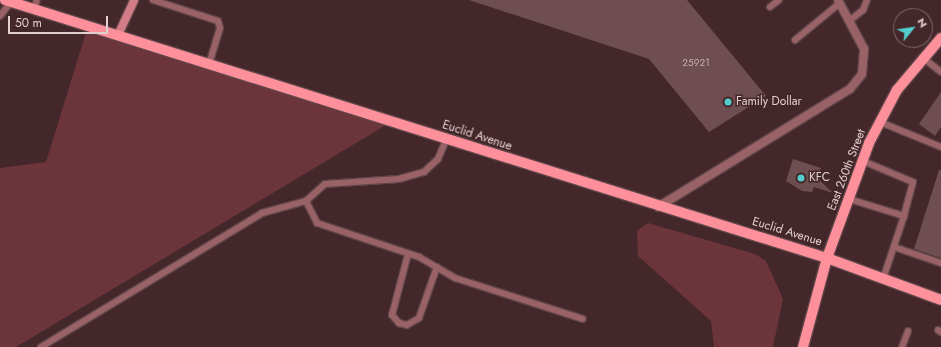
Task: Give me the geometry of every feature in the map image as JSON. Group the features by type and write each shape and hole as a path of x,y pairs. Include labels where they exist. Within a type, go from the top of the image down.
{"main road":[{"path":"118,35 134,0"},
{"name":"Euclid Avenue","path":"8,1 35,4 118,35 658,207 827,258 941,300"},
{"name":"East 260th Street","path":"803,347 827,258 862,161 897,90 922,58 941,38"}],"street":[{"path":"658,207 850,89 862,74 864,49 839,2"}],"lane":[{"path":"153,0 218,21 220,28 209,64"},
{"path":"770,7 779,0"},
{"path":"849,21 863,10 866,0"},
{"path":"0,16 8,1"},
{"path":"795,40 839,2"},
{"path":"922,58 941,72"},
{"path":"880,122 941,147"},
{"path":"41,347 262,213 306,201 325,184 399,179 424,172 438,159 446,140"},
{"path":"862,161 913,182 884,279"},
{"path":"849,199 904,216"},
{"path":"306,201 317,223 408,254 455,278 583,319"},
{"path":"894,247 941,263"},
{"path":"408,254 392,315 399,323 407,325 419,318 436,267"},
{"path":"902,347 908,331"}],"shaded area":[{"path":"88,26 391,122 16,347 0,347 0,168 46,162"},
{"path":"648,223 755,254 766,261 783,299 773,347 714,347 711,321 638,256 637,231"}],"building":[{"path":"469,0 687,0 766,96 709,132 649,59"},
{"path":"941,92 941,127 935,136 919,124"},
{"path":"793,159 821,168 817,178 833,193 814,187 812,192 802,191 786,181"},
{"path":"939,170 941,170 941,258 914,249"}],"place":[{"name":"Family Dollar","path":"728,102"},
{"name":"KFC","path":"801,178"}]}
